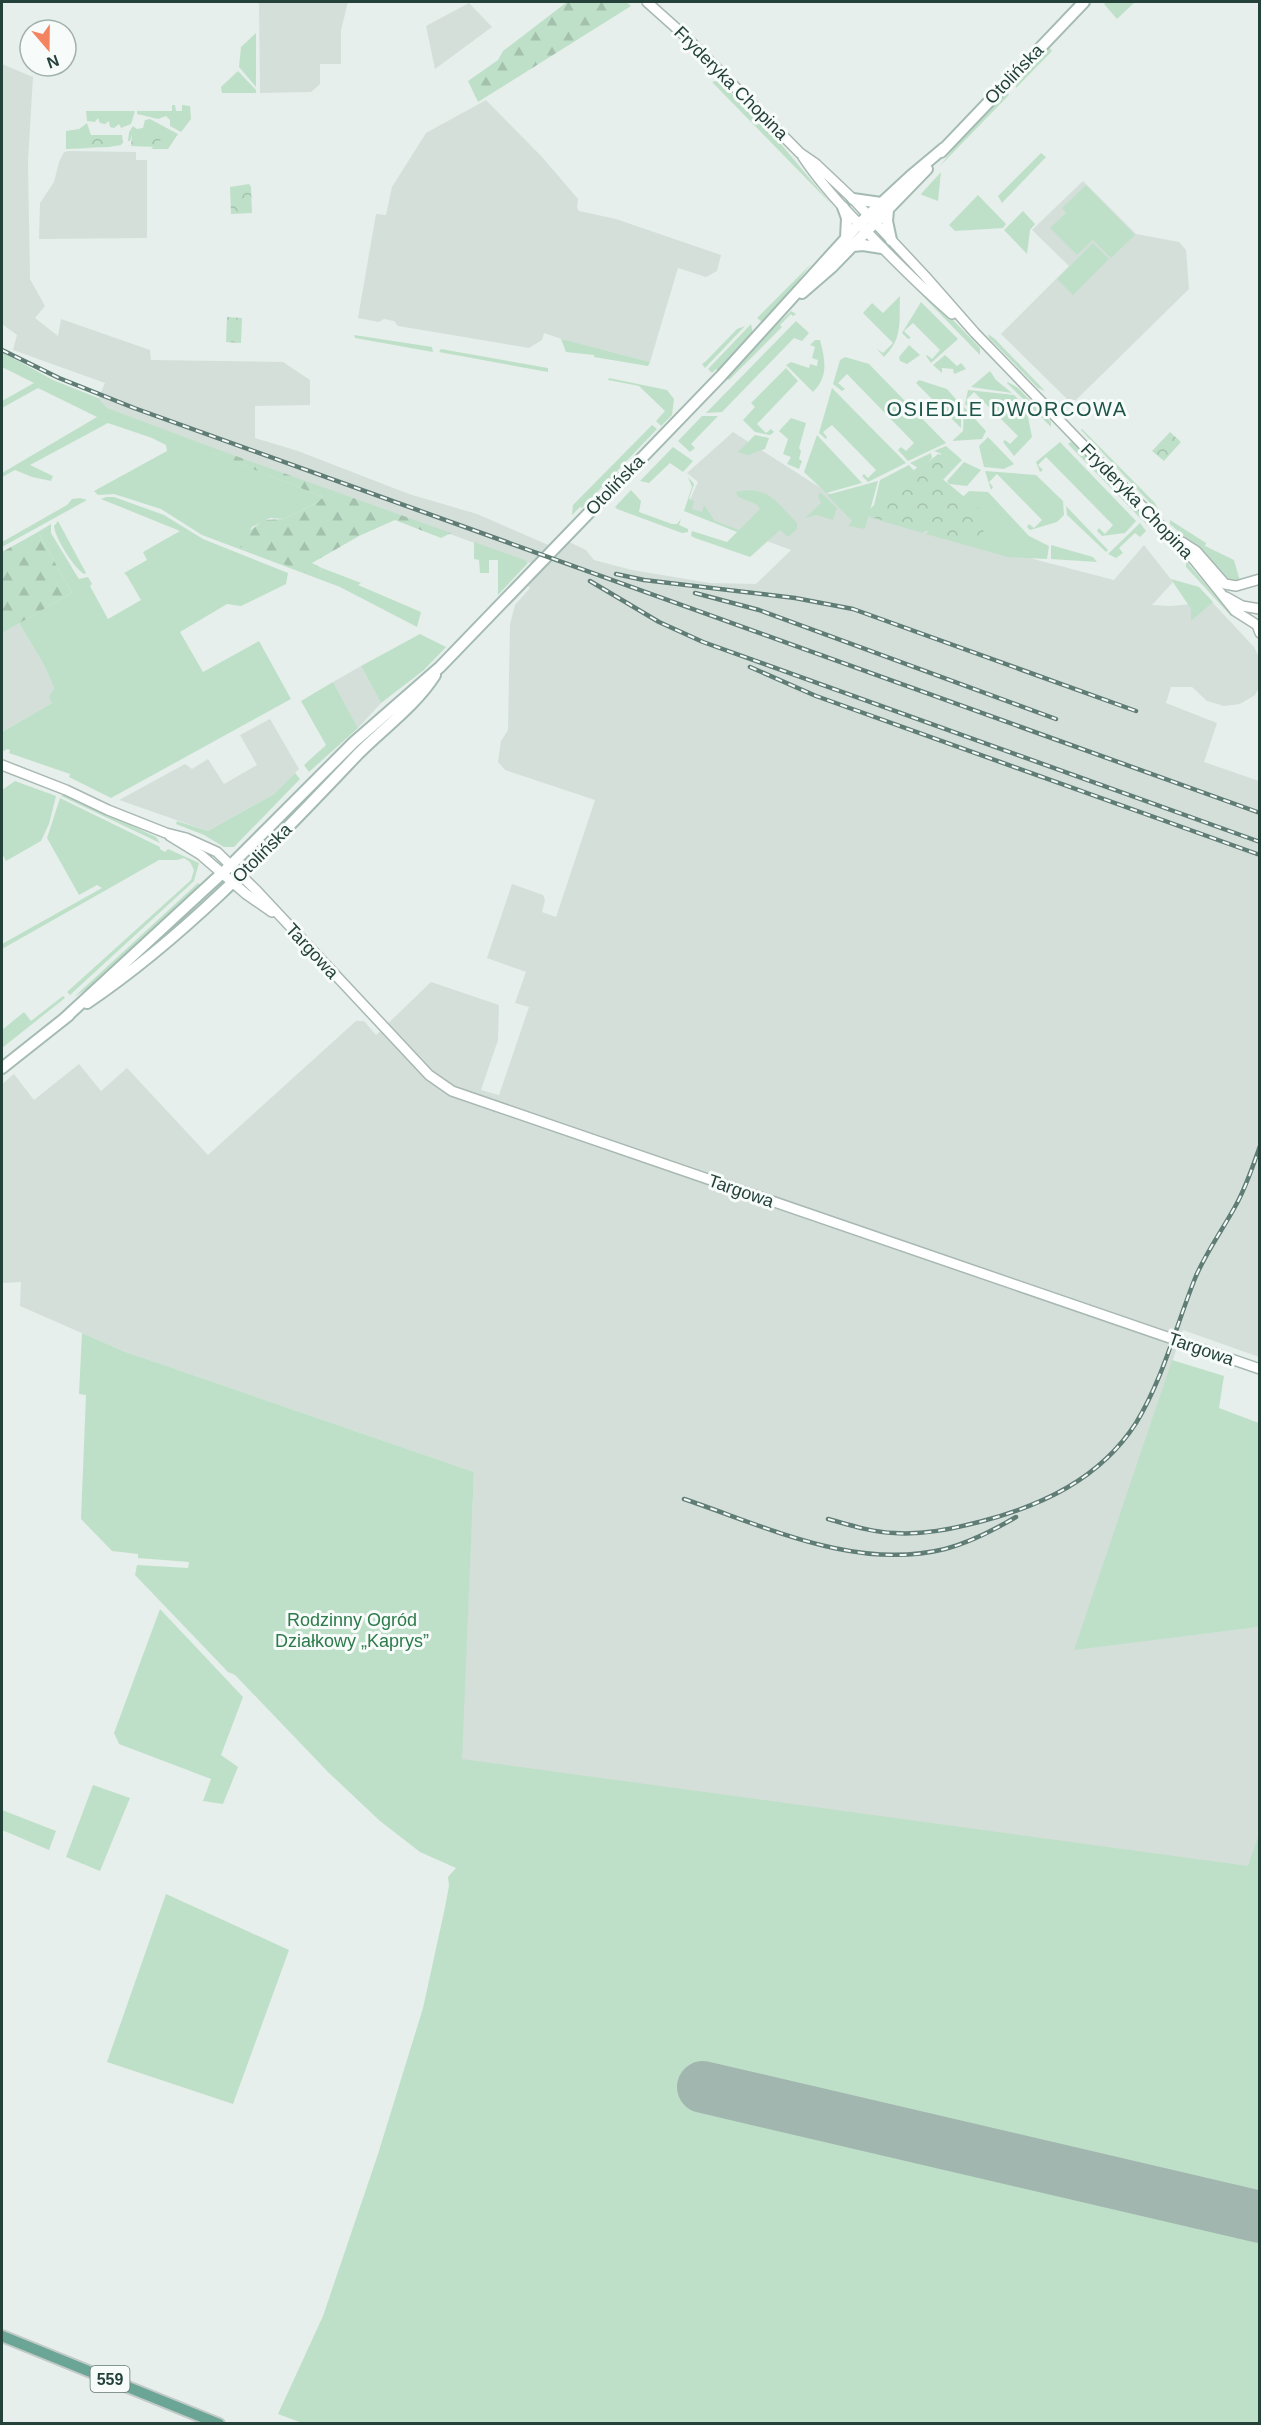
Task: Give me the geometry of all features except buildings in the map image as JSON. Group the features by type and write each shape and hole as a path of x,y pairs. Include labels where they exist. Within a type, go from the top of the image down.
{"main road":[{"name":"Otolińska","path":"64,1019 231,865 344,752 440,667 790,303 816,269 849,242 1084,2"},
{"path":"853,199 885,206 891,240"},
{"path":"843,207 848,218 849,242 882,248"},
{"name":"Otolińska","path":"2,1068 64,1019 117,982 241,875 382,730 423,692 440,667"},
{"name":"559","path":"2,2336 219,2424"}],"street":[{"name":"Fryderyka Chopina","path":"649,2 801,153 853,199 975,333 1195,561 1235,612 1259,625"},
{"name":"Fryderyka Chopina","path":"801,153 821,182 882,248 924,290 975,333"},
{"path":"1170,535 1196,551 1225,584 1236,586 1260,579"},
{"name":"Fryderyka Chopina","path":"1222,594 1242,606 1260,609"},
{"path":"2,765 166,833"},
{"name":"Targowa","path":"166,833 186,838 213,850 231,865 419,1065 435,1080 452,1091 1260,1369"},
{"name":"Targowa","path":"166,833 201,855 232,883 282,919"}],"shaded area":[{"path":"259,2 348,2 341,30 341,64 320,64 320,84 311,92 260,93"},
{"path":"469,3 492,27 435,69 426,26"},
{"path":"2,64 18,71 18,78 33,78 28,161 30,279 45,306 35,318 58,336 61,319 150,350 151,360 283,362 310,380 310,405 255,406 255,438 298,451 409,494 477,514 560,550 569,542 586,550 594,560 632,570 710,583 756,584 791,550 685,511 698,482 687,473 733,432 863,515 1114,580 1144,545 1173,582 1152,605 1171,606 1212,602 1254,647 1259,657 1259,688 1255,695 1240,704 1224,706 1207,701 1192,687 1171,687 1166,703 1217,723 1204,762 1259,781 1259,1357 1183,1330 1075,1649 1259,1627 1259,2423 476,1882 461,1759 474,1472 123,1351 20,1306 21,1282 2,1283 2,1084 14,1074 34,1100 79,1064 101,1091 127,1068 208,1155 356,1021 364,1021 376,1035 431,982 499,1005 498,1040 481,1090 499,1095 529,1007 515,1003 526,972 487,958 512,884 543,895 545,900 542,912 556,917 595,800 505,770 498,762 501,741 508,730 510,624 515,605 544,568 95,406 105,383 13,350 17,335 2,324"},
{"path":"486,100 543,158 578,199 579,211 616,219 721,255 717,271 706,277 678,268 650,362 570,342 544,333 542,340 529,348 398,326 394,321 384,319 379,322 358,318 376,214 386,215 392,187 426,133"},
{"path":"64,152 136,152 136,160 147,160 147,238 39,239 40,203 54,182"},
{"path":"1083,181 1136,234 1179,242 1186,250 1189,289 1076,400 1067,399 1001,334 1069,266 1032,230"},
{"path":"19,623 44,665 54,688 52,703 2,732 2,633"},
{"path":"361,666 381,703 358,728 333,682"},
{"path":"270,719 299,769 274,794 208,831 119,800 185,764 192,769 208,759 224,784 257,765 240,735"}],"green space":[{"path":"567,2 626,2 631,6 478,102 468,81 498,60 503,51"},
{"path":"1107,2 1135,2 1117,19 1104,4"},
{"path":"256,33 256,87 239,67 241,47"},
{"path":"1048,46 1052,51 1016,88 1015,81"},
{"path":"238,71 256,90 256,93 222,93 221,87"},
{"path":"712,82 722,84 780,143 832,205"},
{"path":"1007,93 1009,95 939,167 976,120 1001,95"},
{"path":"172,105 175,105 176,111 182,111 182,105 190,106 191,119 181,132 170,126 170,120 166,116 158,119 137,114 137,111 172,111"},
{"path":"86,111 135,111 131,124 121,128 119,124 114,128 110,127 109,121 105,124 100,123 98,118 95,122 87,121"},
{"path":"150,119 178,134 168,149 151,149 161,140 132,135 128,141 129,132 133,126 137,129 143,128 145,120"},
{"path":"87,123 91,135 83,135 82,148 94,148 66,149 66,131 79,129"},
{"path":"159,134 161,140 155,147 131,146 132,135"},
{"path":"80,135 122,135 123,142 121,145 109,147 82,148"},
{"path":"1041,153 1046,157 1002,203 998,196"},
{"path":"941,172 938,201 922,195 921,194"},
{"path":"249,184 252,213 231,214 230,187"},
{"path":"1086,185 1135,235 1111,258 1093,240 1077,255 1050,228 1066,213 1062,208"},
{"path":"978,195 1006,224 1003,228 955,231 949,225"},
{"path":"1023,211 1035,224 1030,230 1027,254 1004,230"},
{"path":"1093,243 1109,259 1073,295 1057,279"},
{"path":"811,264 767,321 762,322 757,318"},
{"path":"916,289 953,320 980,348 980,355"},
{"path":"900,296 900,322 897,336 890,350 884,357 877,349 883,353 893,343 863,313 872,303 883,313"},
{"path":"921,302 958,339 931,363 926,356 932,359 940,350 913,323 904,331 911,338 908,339 902,333"},
{"path":"791,311 796,314 793,316 791,314 780,325 782,327 729,380 727,378 752,349"},
{"path":"227,317 242,318 241,343 226,342"},
{"path":"796,321 809,333 802,341 794,338 722,412 706,413"},
{"path":"751,324 753,334 718,370 712,373 708,369"},
{"path":"745,326 705,368 702,364 737,329"},
{"path":"988,334 1045,391 1038,388 989,338"},
{"path":"354,335 432,347 433,352 355,338"},
{"path":"561,339 650,362 648,366 566,352"},
{"path":"815,340 820,340 824,374 813,392 786,365 791,362 809,368 810,364 817,366 818,360 812,358 815,347 810,345"},
{"path":"909,345 920,355 907,364 900,361 899,357"},
{"path":"441,349 548,368 548,372 439,352"},
{"path":"2,352 53,380 98,398 107,408 211,447 211,452 323,497 318,502 284,519 270,518 252,527 240,547 318,575 322,568 361,583 358,585 421,612 417,627 340,587 202,535 161,509 114,494 98,495 94,491 167,451 166,445 152,438 108,423 30,465 53,476 51,481 15,470 2,477 2,473 97,417 38,388 2,408 2,401 34,383 2,367"},
{"path":"945,355 957,366 961,363 966,369 954,374 953,369 942,368 942,373 933,365"},
{"path":"845,357 869,364 946,443 908,461 898,450 901,447 906,451 914,443 847,374 838,383 845,389 842,391 833,384 840,360"},
{"path":"786,368 798,381 757,424 766,433 771,429 774,432 770,435 755,432 743,420 755,407 751,403"},
{"path":"990,371 996,380 1012,393 971,387"},
{"path":"609,378 667,390 674,399 672,415 661,426 656,421 665,411 639,386 608,380"},
{"path":"919,380 947,389 961,405 961,428 916,383"},
{"path":"1007,383 1018,388 1051,422 1051,427"},
{"path":"832,388 906,463 868,482 862,476 864,474 868,478 876,470 832,425 823,432 826,439 819,433"},
{"path":"968,390 1014,395 1026,407 1032,437 1014,456 1003,442 1005,440 1010,444 1018,436 974,392 966,400 970,404 967,406 965,404"},
{"path":"964,407 986,431 982,439 952,441 963,431"},
{"path":"702,416 718,416 691,444 695,448 690,452 678,441"},
{"path":"791,418 806,423 799,448 801,451 799,459 802,461 799,469 787,464 791,457 783,454 788,439 779,431"},
{"path":"652,425 657,429 582,508 580,507 572,515 573,505"},
{"path":"1082,429 1155,503 1158,509 1152,505"},
{"path":"1170,432 1181,442 1164,461 1152,451"},
{"path":"755,435 769,438 765,449 748,455 738,452"},
{"path":"817,435 862,483 826,493 804,472"},
{"path":"988,437 1014,464 1004,469 984,467 979,446"},
{"path":"1072,441 1146,519 1148,526 1068,444"},
{"path":"1060,442 1136,521 1125,533 1102,536 1097,531 1099,528 1105,534 1113,525 1046,457 1038,465 1043,470 1040,472 1036,462"},
{"path":"946,446 962,460 941,482 910,463 931,453 932,458 927,463 942,454 934,451"},
{"path":"211,447 451,533 441,538 395,520 359,536 312,563 322,568 318,575 314,576 240,547 248,532 264,520 284,519 318,502 323,497 210,452"},
{"path":"673,447 693,461 683,472 670,463 649,483 640,481"},
{"path":"938,454 949,457 952,466 939,476 990,518 977,544 863,515 922,463 927,466 927,463"},
{"path":"964,462 981,470 967,486 949,484 947,481"},
{"path":"909,465 917,474 903,481 891,491 927,527 923,533 871,518 880,480"},
{"path":"985,471 1036,475 1063,501 1064,515 1057,522 1030,530 1027,527 1029,524 1034,528 1042,520 997,474 989,482 993,487 991,490"},
{"path":"688,477 694,484 689,499 694,501 692,509 702,512 704,505 715,521 739,530 760,509 756,504 738,497 736,492 747,490 764,493 771,497 797,523 797,529 788,537 780,530 750,557 695,538 691,536 692,531 727,542 737,532 684,511 692,487"},
{"path":"878,481 865,529 848,526 852,521 827,495"},
{"path":"631,490 641,501 639,512 672,524 677,524 681,519 679,525 688,529 688,532 682,533 617,509 615,507"},
{"path":"969,491 988,492 1029,536 1049,546 1047,559 1008,557 926,534"},
{"path":"820,492 837,508 833,520 816,515 805,518 821,503 818,496"},
{"path":"114,497 164,515 203,539 288,573 286,584 241,606 227,604 180,632 203,672 259,641 291,699 111,798 69,777 70,774 9,753 10,750 2,750 2,732 52,703 49,697 54,688 44,665 19,623 72,593 38,532 51,524 51,533 79,579 88,577 92,584 90,586 108,619 141,600 124,573 147,560 143,552 180,531 101,499"},
{"path":"72,499 87,500 2,547 2,542 67,505"},
{"path":"1066,506 1108,550 1106,552 1067,515"},
{"path":"1170,520 1206,543 1205,546 1234,560 1240,581 1224,578 1202,552 1170,524"},
{"path":"58,521 86,573 84,574 75,566 61,545 54,526"},
{"path":"1140,523 1146,531 1140,537 1135,533 1119,548 1123,553 1116,558 1108,554"},
{"path":"38,532 72,593 2,633 2,552"},
{"path":"474,542 528,563 498,595 498,560 489,560 489,573 480,573 479,560 474,559"},
{"path":"1051,545 1093,557 1097,562 1051,559"},
{"path":"1186,561 1223,605 1234,614 1231,616 1186,567"},
{"path":"1171,579 1199,587 1213,602 1191,621 1191,609"},
{"path":"420,634 446,647 424,670 381,703 361,666"},
{"path":"333,682 358,728 309,772 304,765 326,745 301,701"},
{"path":"295,773 300,779 234,847 224,847 204,835 176,824 177,821 208,831 274,794"},
{"path":"15,781 56,796 49,824 41,841 6,861 2,853 2,790"},
{"path":"65,794 156,837 160,843 61,796"},
{"path":"60,798 160,847 165,852 168,849 199,863 194,881 70,995 67,992 191,880 194,870 190,862 184,858 159,860 2,949 2,944 102,888 97,885 79,895 47,838"},
{"path":"198,883 201,885 87,989 74,997"},
{"path":"63,996 65,998 2,1048 2,1030 24,1012 31,1021"},
{"name":"Rodzinny Ogród Działkowy „Kaprys”","path":"82,1333 123,1351 474,1472 462,1759 1248,1866 1259,1834 1259,2423 305,2424 278,2414 323,2316 378,2154 423,2008 449,1886 448,1877 456,1868 420,1852 380,1821 328,1772 235,1675 228,1672 135,1575 137,1565 188,1568 189,1562 138,1558 138,1554 112,1551 81,1519 86,1395 79,1394"},
{"path":"1172,1360 1224,1376 1219,1408 1259,1423 1259,1627 1074,1650"},
{"path":"160,1609 243,1697 221,1755 238,1767 223,1804 203,1801 211,1779 119,1744 114,1733"},
{"path":"93,1785 130,1798 100,1871 66,1857"},
{"path":"2,1810 56,1831 49,1850 2,1830"},
{"path":"166,1894 289,1950 233,2104 107,2062"}],"runway":[{"path":"703,2087 1260,2217"}],"railway":[{"path":"2,350 59,378 134,408 1260,813"},
{"path":"616,574 644,580 795,598 853,609 1136,711"},
{"path":"590,581 659,622 703,642 1260,842"},
{"path":"695,593 759,610 1056,719"},
{"path":"750,667 816,696 1260,855"},
{"path":"828,1519 869,1530 894,1533 926,1532 958,1527 1025,1508 1067,1488 1105,1460 1136,1423 1146,1405 1162,1369 1196,1276 1240,1198 1260,1146"},
{"path":"684,1499 812,1543 878,1554 912,1554 945,1549 982,1535 1016,1517"}],"district":[{"name":"OSIEDLE DWORCOWA","path":"1007,409"}]}
